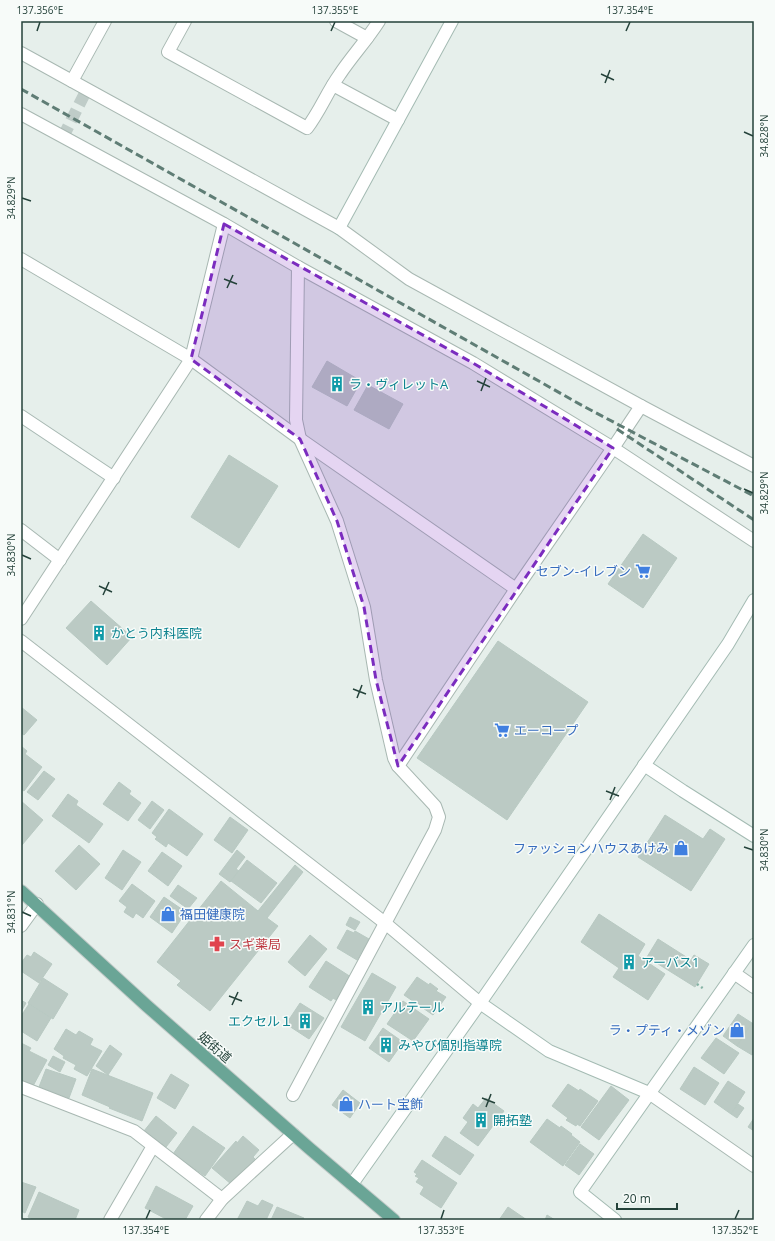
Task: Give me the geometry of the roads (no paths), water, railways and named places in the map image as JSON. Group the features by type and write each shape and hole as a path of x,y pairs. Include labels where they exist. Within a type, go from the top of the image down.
{"main road":[{"name":"姫街道","path":"21,891 147,1006 394,1220"}],"street":[{"path":"72,82 105,21"},
{"path":"185,21 168,52 307,128 318,114 332,85 379,21"},
{"path":"336,21 367,38"},
{"path":"339,228 452,21"},
{"path":"21,53 339,228 409,280 754,466"},
{"path":"332,85 398,120"},
{"path":"21,114 224,224 298,267 472,363 613,448 754,541"},
{"path":"21,619 191,359 224,224"},
{"path":"21,259 191,359 300,439 516,589"},
{"path":"294,1095 435,830 439,817 435,806 398,766 394,758 376,680 364,607 337,521 300,439 296,420 298,267"},
{"path":"398,766 516,589 641,406"},
{"path":"21,416 114,478"},
{"path":"21,530 60,560"},
{"path":"352,1184 480,1003 728,644 754,600"},
{"path":"728,644 754,616"},
{"path":"21,641 385,923 480,1003 549,1051 649,1093 754,1166"},
{"path":"644,765 683,792 754,836"},
{"path":"21,926 37,904"},
{"path":"615,1220 580,1192 754,945"},
{"path":"734,973 754,987"},
{"path":"21,1087 134,1131 222,1199"},
{"path":"206,1220 222,1199 293,1134"},
{"path":"110,1220 153,1146"}],"tunnel":[{"path":"63,137 87,89"}],"railway":[{"path":"21,89 583,406 754,496"},
{"path":"617,429 754,520"}],"place":[{"name":"ラ・ヴィレットA","path":"337,384"},
{"name":"セブン-イレブン","path":"643,571"},
{"name":"かとう内科医院","path":"99,633"},
{"name":"エーコープ","path":"502,730"},
{"name":"ファッションハウスあけみ","path":"681,848"},
{"name":"福田健康院","path":"168,914"},
{"name":"スギ薬局","path":"217,944"},
{"name":"アーバス1","path":"629,962"},
{"name":"アルテール","path":"368,1007"},
{"name":"エクセル１","path":"305,1021"},
{"name":"ラ・プティ・メゾン","path":"737,1030"},
{"name":"みやび個別指導院","path":"386,1045"},
{"name":"ハート宝飾","path":"346,1104"},
{"name":"開拓塾","path":"481,1120"}]}
